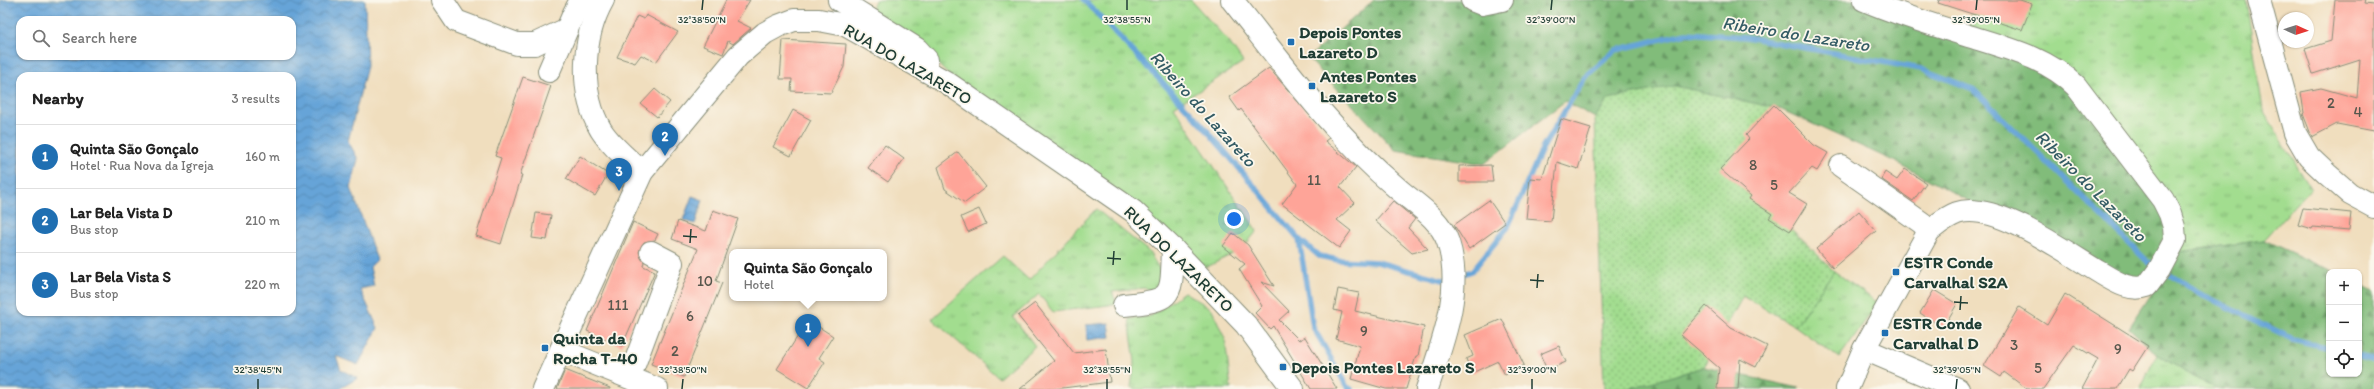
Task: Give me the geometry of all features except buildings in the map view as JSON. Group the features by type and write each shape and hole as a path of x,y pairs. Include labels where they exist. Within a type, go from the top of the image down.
{"street":[{"path":"442,0 456,21 518,44 535,44 567,29"},
{"path":"549,71 581,0"},
{"path":"603,0 594,15 589,45 586,72 590,105 601,130 617,149 642,172"},
{"path":"839,0 917,49 946,82"},
{"path":"1232,0 1347,142 1395,187 1436,220 1448,241 1454,268 1450,308 1446,331 1427,389"},
{"path":"1472,0 1482,4 1502,0"},
{"path":"1847,389 1864,350 1929,231 1943,220 1958,213 1987,211 2011,221 2112,280 2134,288 2147,286 2159,270 2175,240 2174,227 2163,200 2076,86 2063,73 2046,62 2024,53 1925,22 1864,0"},
{"path":"2259,0 2295,133 2310,157 2327,174 2350,194 2374,208"},
{"name":"RUA DO LAZARETO","path":"543,389 642,172 738,56 765,33 794,20 819,20 845,25 946,82 1133,211 1173,249 1246,325 1293,389"},
{"path":"1841,166 1929,231"},
{"path":"1124,305 1161,300 1168,294 1172,284 1173,249"},
{"path":"630,376 672,263 651,252"},
{"path":"561,350 630,376 657,389"},
{"path":"1864,350 1958,389"}],"green space":[{"path":"875,0 1191,0 1229,42 1243,62 1174,107 1257,231 1242,249 1207,267 1191,266 952,78 913,40 871,14"},
{"path":"1374,0 1864,0 2046,62 2174,227 2147,286 1987,211 1900,164 1780,109 1675,86 1609,99 1595,118 1565,101 1484,164 1395,150 1308,58"},
{"path":"1973,0 2246,0 2263,110 2311,188 2264,240 2179,252 1969,30"},
{"path":"1675,86 1780,109 1727,166 1834,271 1795,326 1743,296 1704,367 1626,389 1604,389 1595,118 1609,99"},
{"path":"1096,209 1148,251 1159,268 1161,286 1154,291 1144,288 1112,292 1117,304 1053,312 1039,294 1013,317 1035,346 999,378 932,319 1003,256 1029,280"},
{"path":"2264,240 2327,269 2326,377 2362,377 2362,285 2374,291 2374,389 2216,389 2157,354 2129,328 2179,252"},
{"path":"1834,271 1878,303 1839,358 1795,326"},
{"path":"1184,292 1212,309 1225,339 1231,389 1134,389 1131,386 1135,362 1129,319 1151,316"},
{"path":"2157,354 2216,389 2140,389"},
{"path":"1704,367 1799,388 1799,389 1626,389"}],"water":[{"path":"0,0 365,0 367,66 348,141 358,159 351,188 377,260 370,267 374,286 360,289 378,328 358,365 336,356 341,370 358,378 339,389 0,389"},
{"path":"692,196 703,200 695,224 683,220"},
{"path":"1109,323 1111,337 1087,340 1086,325"}],"waterway":[{"name":"Ribeiro do Lazareto","path":"1084,0 1199,121 1299,239 1313,327 1347,387 1351,389"},
{"name":"Ribeiro do Lazareto","path":"1457,276 1472,271 1508,227 1542,149 1585,77 1616,50 1686,33 1746,37 1921,69 1973,89 2147,261 2156,266"},
{"name":"Ribeiro do Lazareto","path":"1299,239 1319,256 1338,260 1377,262 1443,280 1449,278"},
{"name":"Ribeiro do Lazareto","path":"2163,271 2205,296 2293,339 2326,347"},
{"name":"Ribeiro do Lazareto","path":"2362,357 2374,360"}],"place":[{"name":"Depois Pontes Lazareto D","path":"1291,42"},
{"name":"Antes Pontes Lazareto S","path":"1312,86"},
{"name":"Lar Bela Vista D","path":"665,156"},
{"name":"Lar Bela Vista S","path":"619,191"},
{"name":"ESTR Conde Carvalhal S2A","path":"1896,272"},
{"name":"ESTR Conde Carvalhal D","path":"1885,333"},
{"name":"Quinta São Gonçalo","path":"808,347"},
{"name":"Quinta da Rocha T-40","path":"545,348"},
{"name":"Depois Pontes Lazareto S","path":"1283,367"}]}
